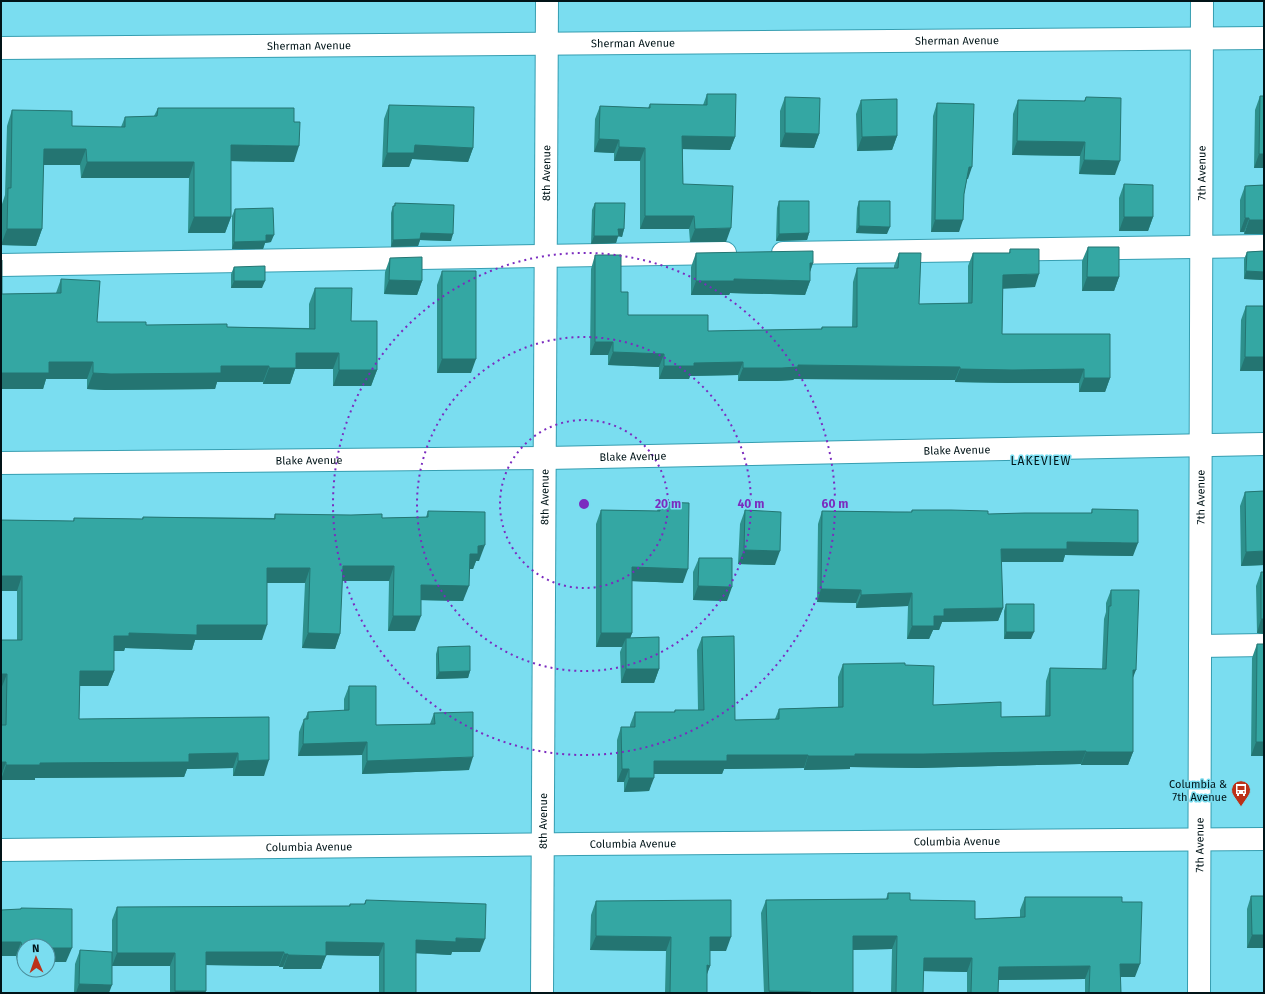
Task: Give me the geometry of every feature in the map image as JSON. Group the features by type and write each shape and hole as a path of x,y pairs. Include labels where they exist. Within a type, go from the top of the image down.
{"street":[{"name":"8th Avenue","path":"542,993 546,458 547,1"},
{"name":"7th Avenue","path":"1199,993 1202,1"},
{"name":"Sherman Avenue","path":"1,48 1264,38"},
{"path":"1,265 1264,246"},
{"name":"Blake Avenue","path":"1,463 546,458 1264,444"},
{"path":"1200,646 1264,644"},
{"name":"Columbia Avenue","path":"1,850 543,844 1264,839"}],"building":[{"path":"707,94 736,94 735,137 682,136 683,184 733,186 731,228 695,229 694,216 645,216 645,148 619,147 619,140 599,139 600,106 650,108 650,104 707,105"},
{"path":"1260,96 1264,96 1264,154 1259,154"},
{"path":"785,97 820,98 819,134 785,133"},
{"path":"1086,97 1121,98 1120,161 1084,160 1085,142 1017,141 1018,100 1085,101"},
{"path":"897,99 897,136 862,137 861,100"},
{"path":"937,103 974,104 972,167 969,167 964,194 963,220 935,220"},
{"path":"389,105 474,107 473,148 415,145 414,153 387,153"},
{"path":"158,108 294,108 294,122 300,122 299,146 231,145 231,217 194,217 194,162 87,162 86,149 44,149 42,229 7,229 8,188 11,188 12,110 72,111 72,126 125,127 125,117 157,116"},
{"path":"1124,184 1153,185 1153,217 1124,217"},
{"path":"1264,185 1264,220 1249,220 1249,218 1245,218 1245,186"},
{"path":"779,201 809,201 809,233 779,234"},
{"path":"859,201 890,201 890,227 859,226"},
{"path":"395,203 454,205 453,234 421,233 420,239 393,240 393,206 395,206"},
{"path":"595,203 625,203 624,229 618,229 619,236 594,236"},
{"path":"273,208 274,235 266,235 266,241 234,242 235,209"},
{"path":"1088,247 1119,247 1119,277 1087,277"},
{"path":"1010,249 1039,249 1039,274 1003,275 1002,334 1110,334 1110,378 1084,378 1084,369 1012,370 960,369 960,367 798,365 798,367 782,368 743,368 743,362 694,363 694,366 664,366 664,354 613,352 613,342 595,342 595,255 621,255 621,292 628,292 628,315 708,315 708,331 857,327 857,268 898,268 899,253 921,253 919,304 972,303 973,253 1010,253"},
{"path":"813,251 813,263 810,263 810,281 734,279 734,281 696,281 696,253"},
{"path":"1264,251 1264,272 1246,271 1247,252"},
{"path":"422,257 422,281 389,280 390,258"},
{"path":"1,260 2,294 61,293 61,279 100,281 97,322 146,322 146,325 227,324 227,327 315,329 315,288 352,288 351,321 377,321 377,370 339,370 339,353 296,353 296,368 269,368 269,366 221,366 221,373 111,374 93,373 93,362 49,362 49,373 1,373"},
{"path":"265,266 265,281 234,281 234,267"},
{"path":"442,271 476,271 476,359 442,359"},
{"path":"1246,306 1264,306 1264,357 1245,357"},
{"path":"1264,491 1264,551 1246,552 1245,492"},
{"path":"660,502 689,503 688,569 632,567 632,633 601,633 601,510 660,511"},
{"path":"1092,509 1138,510 1138,543 1067,542 1067,549 1001,549 1003,608 944,609 944,616 934,616 934,626 912,626 912,593 861,595 861,590 821,589 822,511 912,512 912,510 951,510 988,511 988,514 1092,513"},
{"path":"745,510 781,512 780,551 744,550"},
{"path":"428,511 485,512 485,545 478,546 478,554 470,554 469,586 421,585 421,616 393,616 394,566 343,566 340,634 308,633 310,568 267,568 267,625 197,625 197,635 129,633 129,636 114,636 114,671 80,671 79,719 269,717 269,760 238,761 238,753 189,754 189,762 40,763 40,765 6,765 6,762 1,762 1,725 6,725 7,674 1,674 1,640 22,640 22,576 1,576 1,520 74,521 74,518 143,519 143,517 275,519 275,514 382,514 382,518 428,517"},
{"path":"699,558 732,558 732,587 698,586"},
{"path":"1261,572 1264,572 1264,619 1261,619"},
{"path":"1111,590 1139,590 1136,670 1133,670 1133,752 1086,751 855,754 855,756 727,755 727,761 654,761 654,778 629,778 629,769 622,769 621,727 635,727 635,712 704,710 702,637 734,636 735,720 779,719 779,709 843,707 843,664 905,663 905,665 934,666 933,705 1001,702 1001,717 1050,716 1050,668 1106,669"},
{"path":"1006,604 1034,604 1034,632 1006,632"},
{"path":"659,637 659,669 626,669 626,638"},
{"path":"1257,644 1264,644 1264,742 1256,742"},
{"path":"470,646 470,671 439,672 438,647"},
{"path":"349,686 376,686 376,725 435,724 434,713 473,712 473,757 367,761 367,742 303,744 304,719 308,719 308,712 349,710"},
{"path":"888,893 910,893 910,900 975,901 975,919 1025,917 1025,897 1122,897 1122,902 1142,902 1140,964 1120,964 1121,993 1089,993 1090,966 999,967 998,993 971,993 972,958 924,958 923,993 896,993 897,936 853,936 853,993 769,991 766,900 888,899"},
{"path":"1251,896 1264,896 1264,935 1252,935"},
{"path":"366,900 486,904 485,939 456,938 456,942 416,940 416,993 384,993 384,943 326,942 326,956 288,955 284,954 284,952 206,952 206,991 175,991 175,953 117,953 117,907 350,906 350,904 365,904"},
{"path":"731,900 731,937 710,937 710,966 707,965 707,993 670,993 671,937 596,936 596,901"},
{"path":"72,909 72,948 56,948 56,938 16,938 16,942 1,942 1,910"},
{"path":"80,950 112,952 112,985 79,984"}],"place":[{"name":"Columbia & 7th Avenue","path":"1241,807"}],"district":[{"name":"LAKEVIEW","path":"1041,461"}]}
